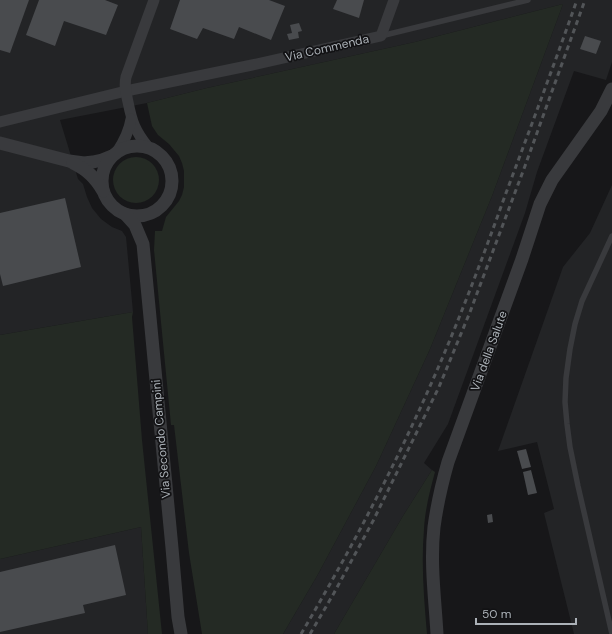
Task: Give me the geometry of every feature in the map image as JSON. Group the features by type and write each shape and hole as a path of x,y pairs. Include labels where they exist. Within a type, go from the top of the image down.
{"street":[{"path":"148,147 137,133 131,120 125,87 126,77 154,0"},
{"path":"381,36 394,0"},
{"name":"Via Commenda","path":"0,122 126,91 381,36"},
{"name":"Via della Salute","path":"437,634 433,539 438,503 448,462 506,304 540,204 552,180 601,111 612,89"},
{"path":"104,191 102,181 106,164 122,145 131,120"},
{"path":"0,143 69,161 84,163 102,160 130,147 148,147 156,151 164,158 172,177 172,187 162,206 154,212 134,216 125,214 115,208 108,200 98,182 90,173 69,161"},
{"name":"Via Secondo Campini","path":"143,244 148,225 153,216 162,206"},
{"name":"Via Secondo Campini","path":"125,214 135,225 143,244 172,556 181,634"}],"lane":[{"name":"Via Commenda","path":"381,36 528,0"},
{"path":"612,236 582,301 575,324 566,378 565,402 568,432 578,486 612,634"}],"shaded area":[{"path":"0,0 612,0 612,62 606,80 574,71 537,172 525,213 448,424 424,463 432,470 403,516 334,634 283,634 317,576 376,466 430,349 492,196 563,4 415,42 207,88 147,103 60,120 78,179 83,184 92,208 101,219 112,227 122,231 126,237 133,312 0,335"},
{"path":"563,4 492,196 430,349 376,466 317,576 283,634 202,634 189,553 174,425 171,425 154,250 155,231 162,231 166,217 182,195 184,187 184,171 179,156 169,144 158,135 152,126 147,103 207,88 415,42"},
{"path":"131,157 141,157 149,161 155,167 159,175 159,185 155,193 149,199 141,203 131,203 123,199 117,193 113,185 113,175 117,167 123,161"},
{"path":"612,185 612,634 574,634 544,513 554,509 537,442 498,451 563,267 590,233"},
{"path":"133,312 132,317 142,440 162,634 148,634 141,527 0,559 0,335"},
{"path":"432,470 435,472 427,507 423,542 423,582 427,634 334,634 403,516"},
{"path":"141,527 148,634 0,634 0,559"}],"building":[{"path":"0,0 29,0 10,53 0,50"},
{"path":"39,0 105,0 118,5 106,35 64,21 55,46 26,35"},
{"path":"180,0 269,0 285,6 271,40 239,27 234,39 203,28 197,39 170,29"},
{"path":"337,0 364,0 359,18 333,9"},
{"path":"299,23 302,31 298,32 299,38 289,40 287,34 292,33 290,25"},
{"path":"585,36 601,41 596,54 580,49"},
{"path":"65,198 81,267 3,286 0,274 0,213"},
{"path":"526,449 531,467 522,469 517,451"},
{"path":"531,470 537,493 528,495 523,472"},
{"path":"492,514 493,522 488,523 487,515"},
{"path":"115,545 126,595 83,605 85,613 0,632 0,572"}],"railway":[{"path":"301,634 386,480 441,360 480,265 577,0"},
{"path":"310,634 373,521 439,387 470,312 585,0"}]}
